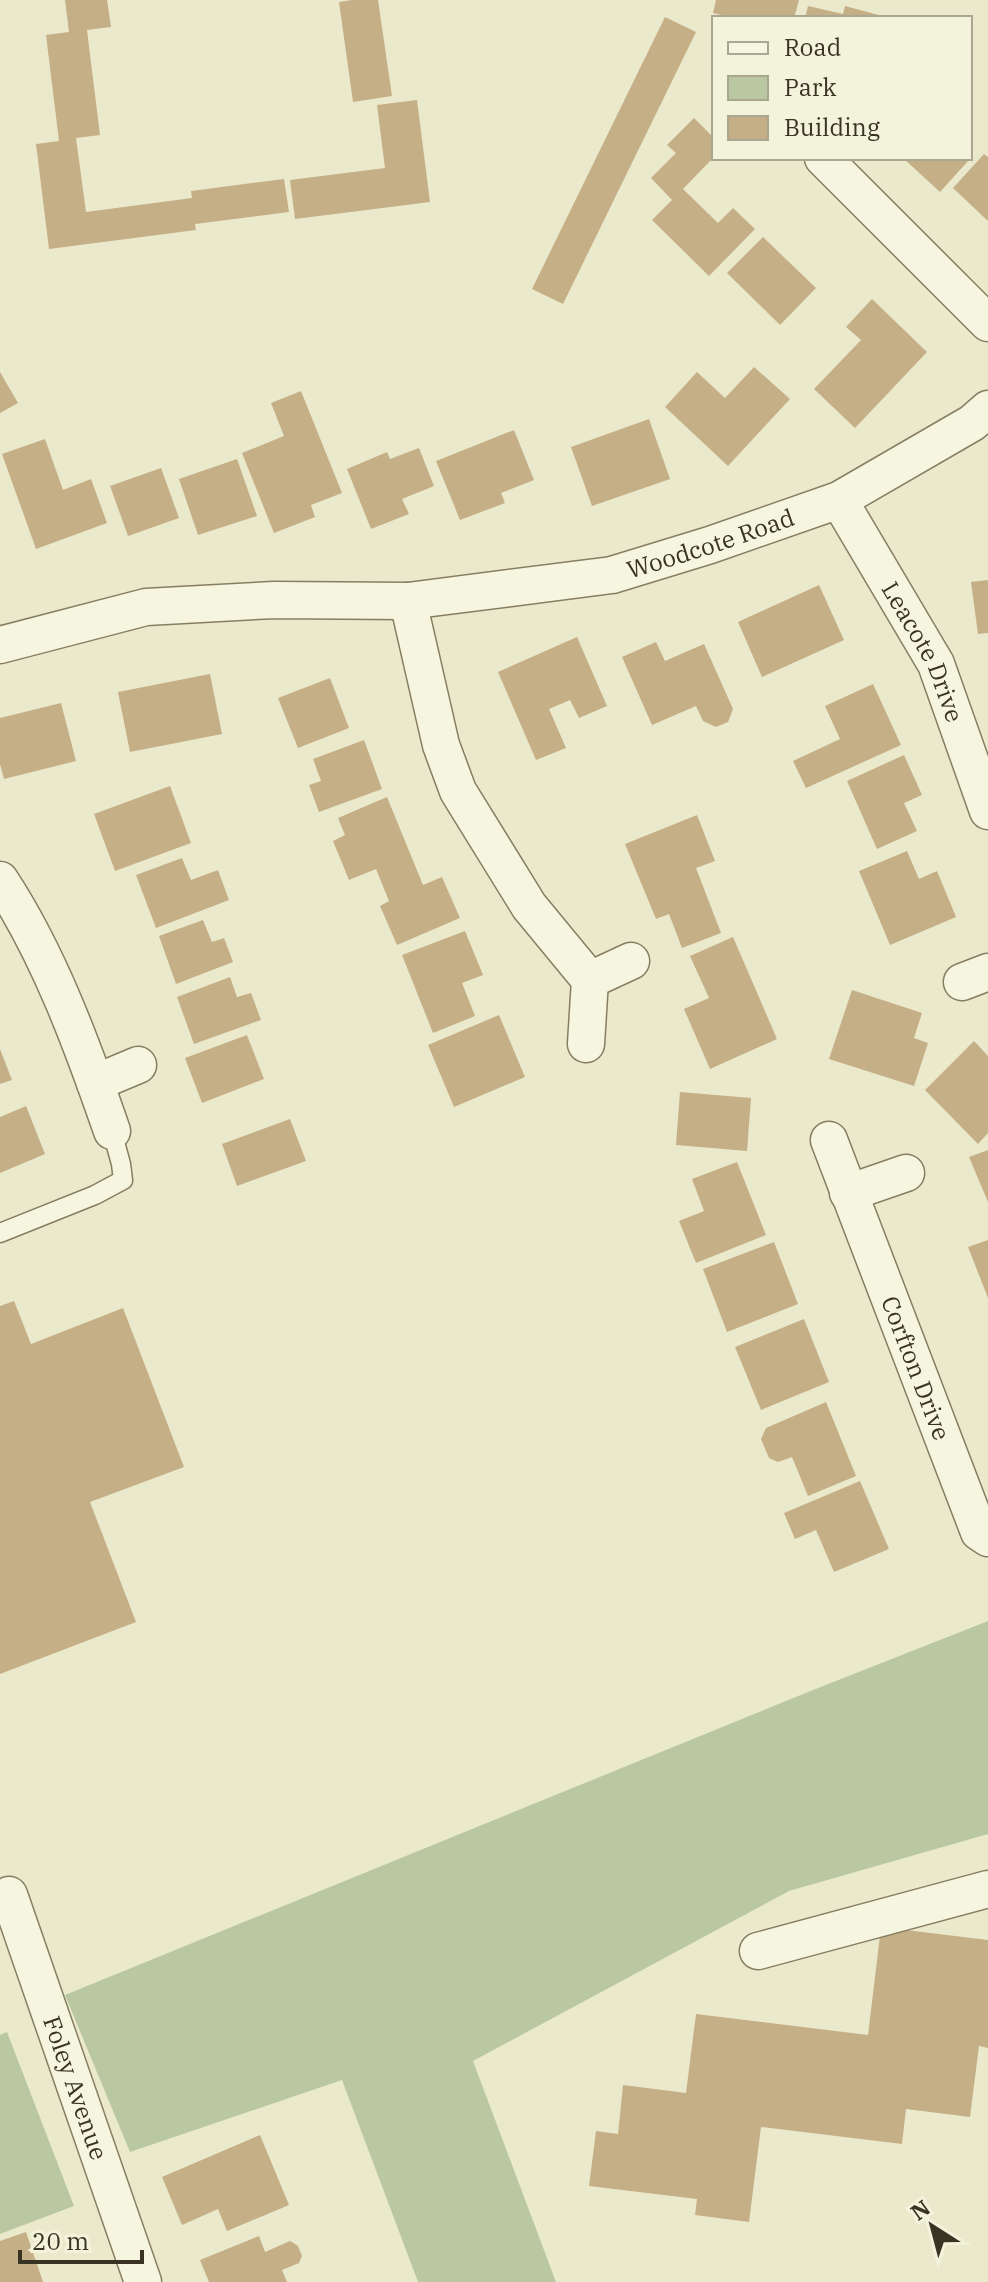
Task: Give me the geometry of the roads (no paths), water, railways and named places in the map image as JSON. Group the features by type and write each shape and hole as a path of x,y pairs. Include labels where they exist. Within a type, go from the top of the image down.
{"street":[{"path":"825,160 988,323"},
{"name":"Woodcote Road","path":"2,641 146,607 274,600 408,601 612,575 839,500 972,423 988,409"},
{"name":"Leacote Drive","path":"839,500 936,664 988,811"},
{"path":"408,601 441,745 458,791 529,906 590,980 586,1044"},
{"path":"0,880 38,947 112,1131"},
{"path":"590,980 631,961"},
{"path":"95,1083 138,1065"},
{"name":"Corfton Drive","path":"829,1140 979,1532 988,1538"},
{"path":"848,1193 906,1173"},
{"path":"758,1951 988,1889"},
{"name":"Foley Avenue","path":"9,1895 143,2282"}],"lane":[{"path":"0,1233 95,1195 123,1180 112,1131"}]}
